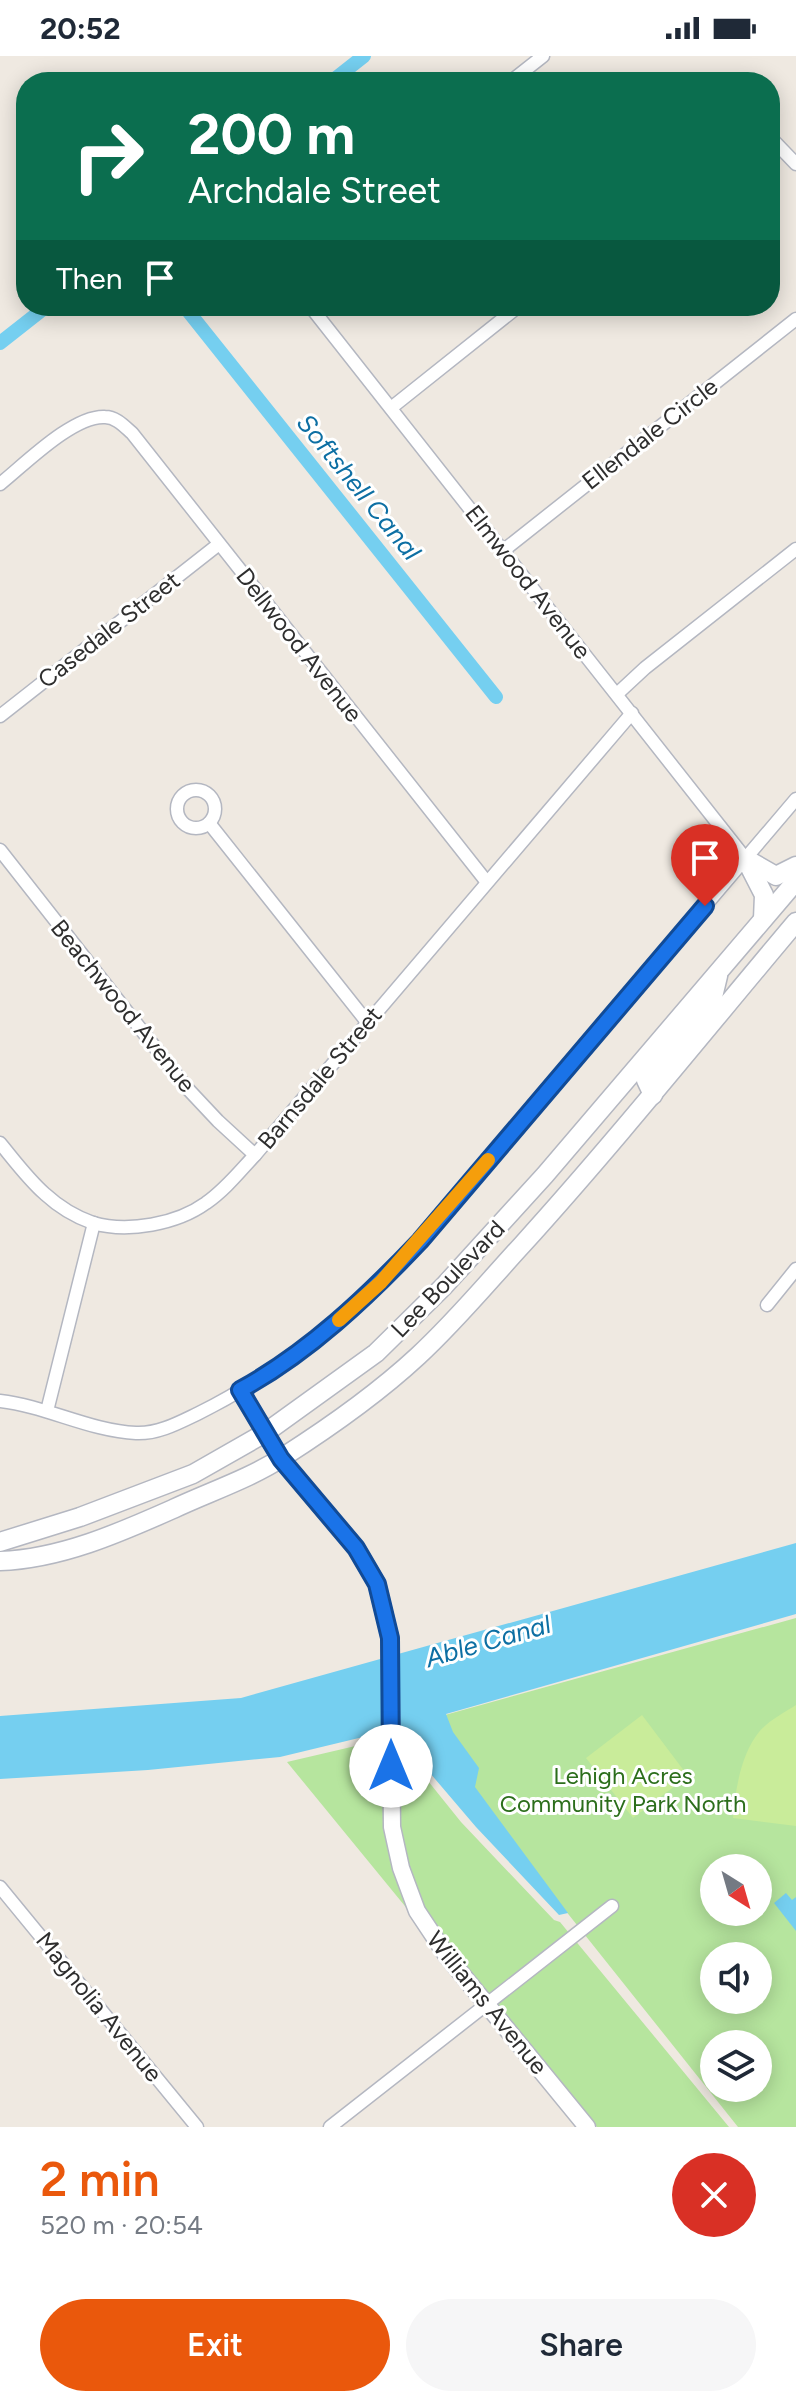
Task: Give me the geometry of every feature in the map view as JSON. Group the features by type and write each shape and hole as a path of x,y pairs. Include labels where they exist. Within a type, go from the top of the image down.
{"main road":[{"path":"745,858 776,876 796,866"},
{"path":"745,858 766,901 763,919"},
{"name":"Lee Boulevard","path":"0,1542 80,1517 193,1474 265,1433 343,1379 412,1320 545,1175 796,881"},
{"name":"Lee Boulevard","path":"0,1561 19,1560 91,1542 132,1527 281,1459 359,1405 420,1355 569,1193 796,922"},
{"path":"653,1095 646,1080 713,997 720,969"}],"street":[{"path":"523,72 543,56"},
{"path":"780,145 796,164"},
{"name":"Elmwood Avenue","path":"318,316 745,858"},
{"path":"391,408 506,316"},
{"name":"Ellendale Circle","path":"504,550 796,319"},
{"name":"Dellwood Avenue","path":"0,484 82,421 105,416 120,422 132,433 486,881"},
{"name":"Casedale Street","path":"0,716 219,544"},
{"path":"617,694 645,668 796,549"},
{"name":"Barnsdale Street","path":"94,1223 116,1226 157,1223 190,1213 225,1188 632,713"},
{"path":"0,1401 140,1434 170,1427 240,1390 336,1323 420,1241 796,799"},
{"path":"209,823 367,1022"},
{"name":"Beachwood Avenue","path":"0,850 187,1088 255,1155"},
{"path":"0,1143 46,1195 94,1223 47,1411"},
{"path":"767,1305 796,1269"},
{"name":"Williams Avenue","path":"240,1390 281,1459 356,1548 377,1584 390,1638 392,1827 406,1884 425,1926 587,2127"},
{"name":"Magnolia Avenue","path":"0,1887 197,2127"},
{"path":"330,2127 612,1906"}],"green space":[{"name":"Lehigh Acres Community Park North","path":"796,1618 796,2127 738,2127 718,2102 772,2102 772,2030 700,2030 700,2079 416,1723"},
{"path":"796,1705 796,1826 733,1818 740,1773 753,1741 767,1724"},
{"path":"642,1715 688,1776 633,1818 586,1758"},
{"path":"364,1744 383,1744 390,1849 409,1911 287,1762"},
{"path":"399,1745 405,1759 420,1771 461,1822 554,1920 560,1922 700,2092 700,2102 708,2102 729,2127 597,2127 452,1952 413,1882 400,1827"}],"water":[{"name":"Able Canal","path":"796,1543 796,1614 446,1714 453,1732 479,1768 475,1787 568,1913 559,1915 476,1827 424,1766 410,1755 403,1738 363,1737 280,1757 148,1770 0,1779 0,1716 241,1698"},
{"path":"786,1893 792,1900 796,1897 796,1931 774,1903"}],"waterway":[{"path":"344,72 364,56"},
{"path":"0,343 34,316"},
{"name":"Softshell Canal","path":"192,316 496,697"}],"slow traffic":[{"path":"339,1320 420,1241 488,1160"}],"route":[{"path":"391,1766 390,1638 377,1584 356,1548 281,1459 240,1390 336,1323 381,1282 420,1241 705,906"}]}
